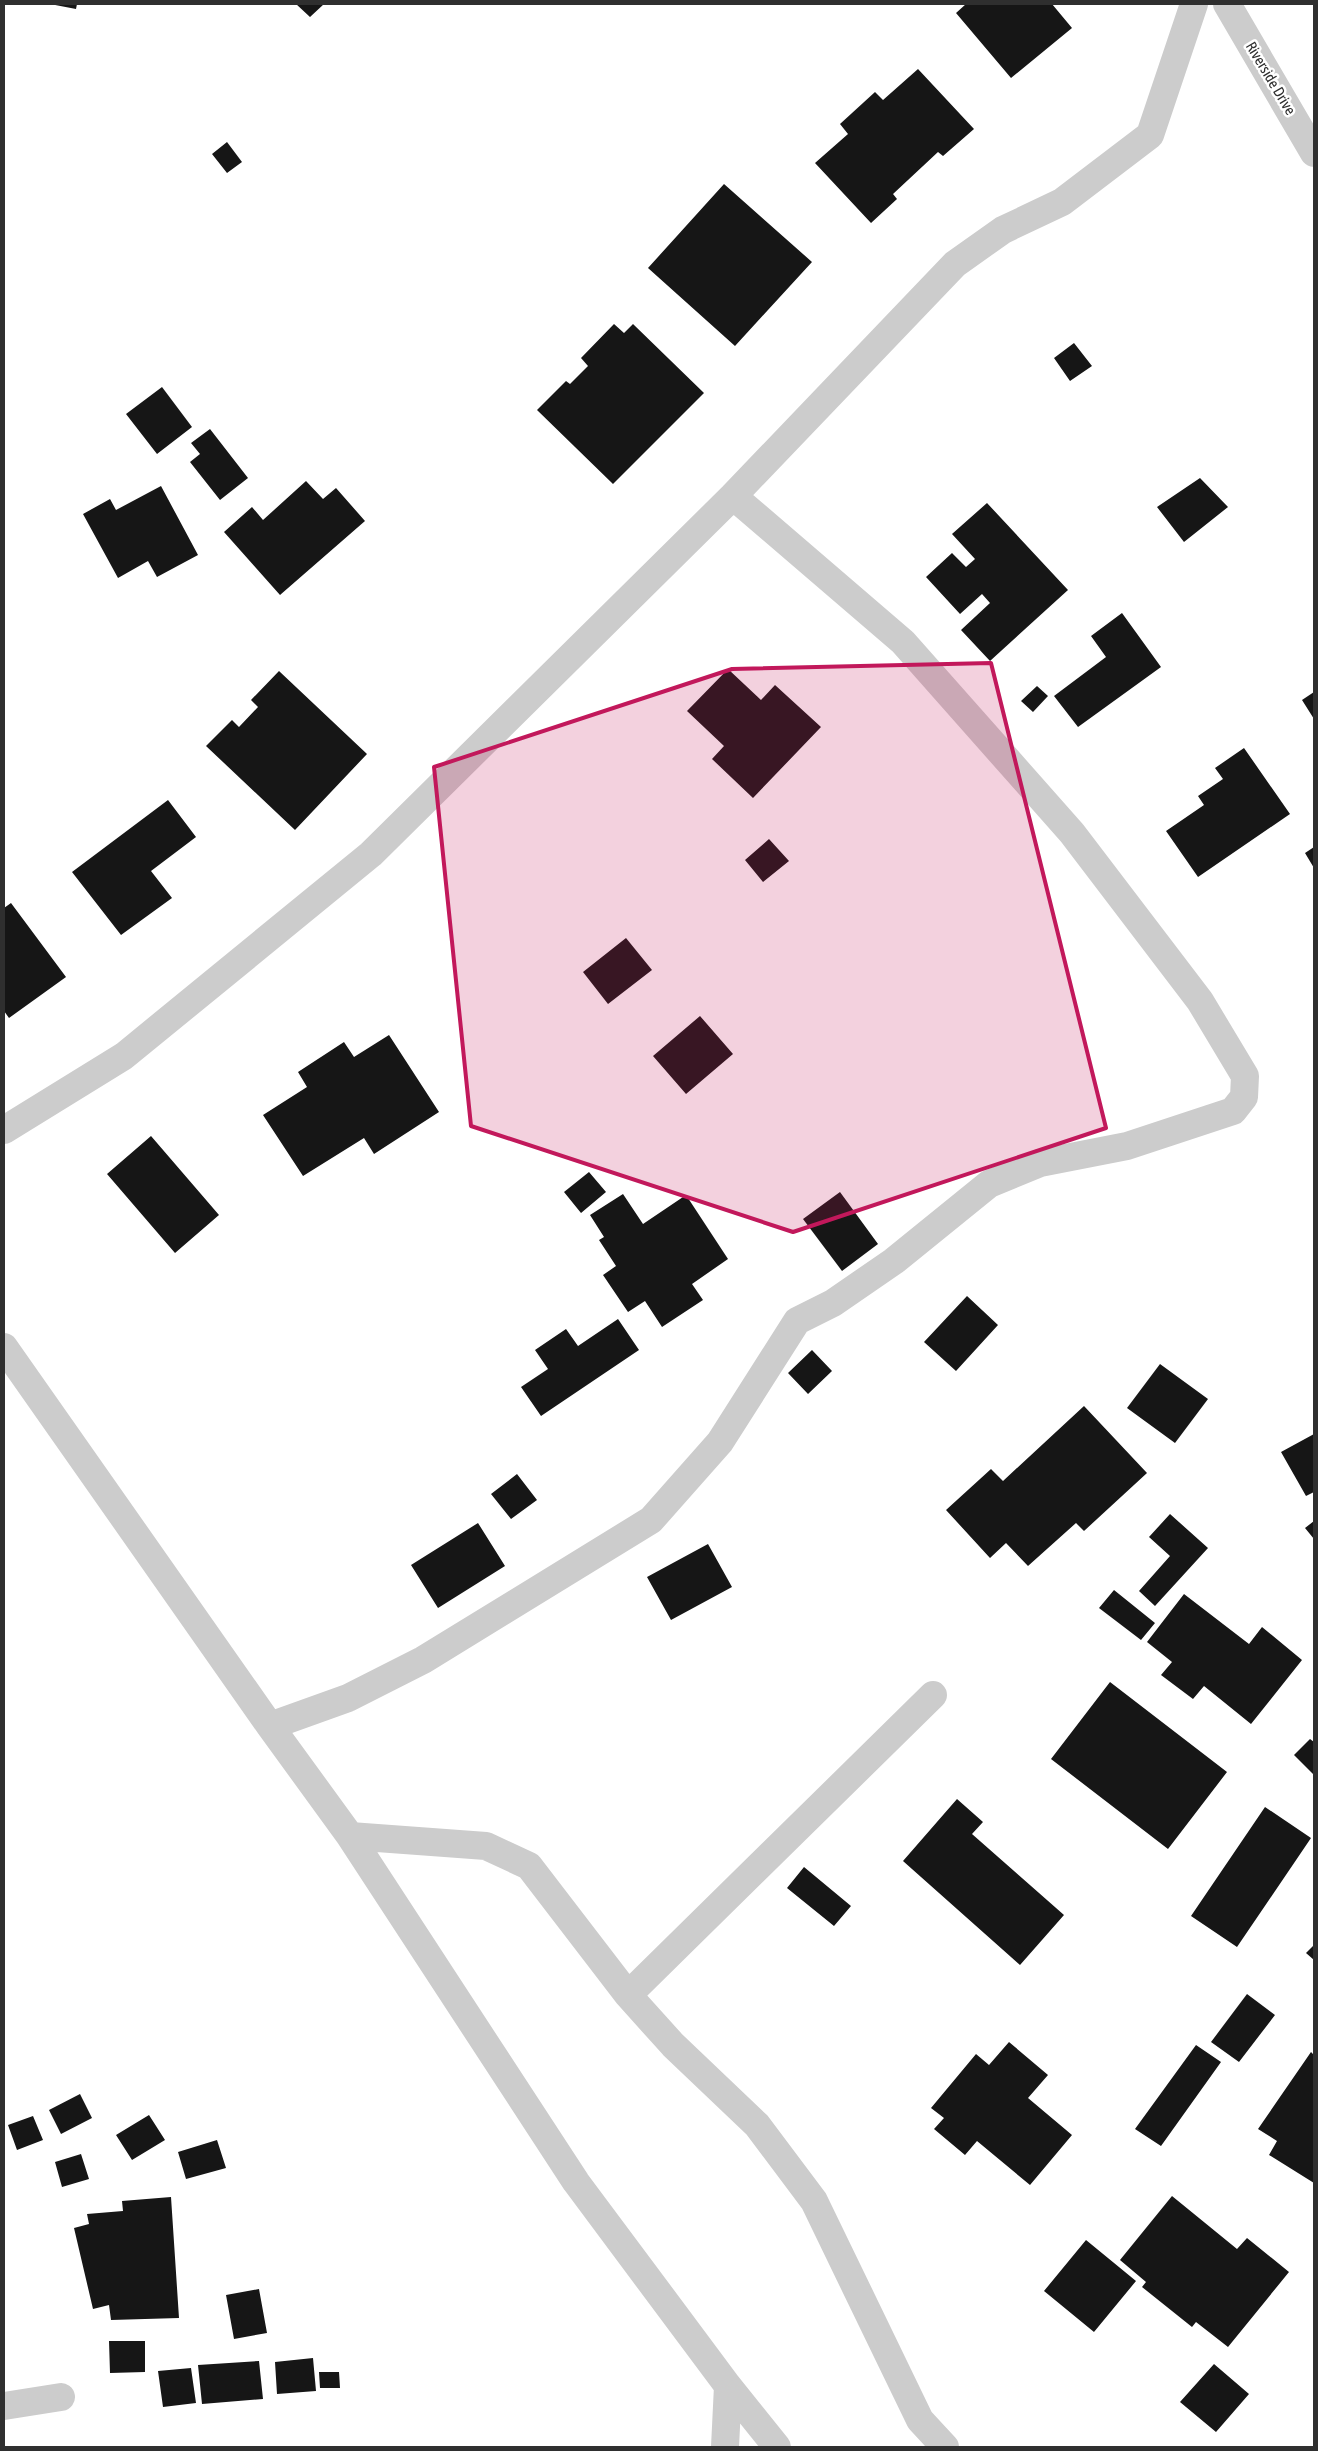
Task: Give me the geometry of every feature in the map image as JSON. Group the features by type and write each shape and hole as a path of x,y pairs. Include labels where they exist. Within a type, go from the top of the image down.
{"street":[{"path":"4,1130 124,1056 371,854 734,496 955,264 1003,230 1062,202 1150,135 1194,4"},
{"name":"Riverside Drive","path":"1226,4 1314,153"},
{"path":"270,1726 348,1698 423,1660 651,1520 720,1442 797,1321 833,1302 894,1261 989,1184 1040,1164 1127,1146 1233,1111 1244,1097 1245,1076 1200,1002 1072,833 903,642 734,496"},
{"path":"4,1347 270,1726 350,1836 576,2182 728,2386 777,2447"},
{"path":"628,1995 933,1695"},
{"path":"350,1836 486,1846 529,1866 628,1995 673,2045 757,2125 814,2201 920,2420 945,2447"},
{"path":"725,2447 728,2386"},
{"path":"4,2406 61,2397"}],"highlighted area":[{"path":"991,663 1106,1128 793,1232 471,1126 434,767 732,669"}],"building":[{"path":"50,4 77,4 76,9"},
{"path":"296,4 324,4 310,17"},
{"path":"966,4 1052,4 1072,28 1011,78 956,13"},
{"path":"918,69 974,129 943,156 938,152 893,194 897,199 871,223 815,163 848,134 840,124 875,92 883,100"},
{"path":"227,142 242,162 227,173 212,154"},
{"path":"724,184 812,262 735,346 648,268"},
{"path":"614,324 624,333 633,324 704,393 613,484 537,410 566,381 570,384 588,366 581,358"},
{"path":"1074,343 1092,366 1070,381 1054,358"},
{"path":"162,387 192,427 157,454 126,414"},
{"path":"210,429 248,478 220,500 190,462 200,454 191,443"},
{"path":"1200,478 1228,507 1184,542 1157,507"},
{"path":"306,481 323,499 336,488 365,521 280,595 224,532 252,507 263,520"},
{"path":"161,486 198,555 157,577 148,561 118,578 83,514 110,499 116,510"},
{"path":"987,503 1068,590 990,661 961,630 990,603 982,594 960,614 926,577 952,553 966,567 975,559 952,534"},
{"path":"1122,613 1161,667 1078,727 1054,696 1106,657 1091,636"},
{"path":"728,669 761,700 775,685 821,727 753,798 712,759 724,746 687,711"},
{"path":"279,671 367,754 295,830 206,746 232,720 239,727 258,707 251,700"},
{"path":"1037,686 1048,696 1033,712 1021,701"},
{"path":"1314,692 1314,719 1302,700"},
{"path":"1244,748 1290,814 1198,877 1166,831 1204,805 1198,796 1223,779 1215,768"},
{"path":"168,800 196,837 151,871 172,898 121,935 72,872"},
{"path":"769,839 789,861 763,882 745,860"},
{"path":"1314,847 1314,868 1305,853"},
{"path":"11,903 66,977 9,1018 4,1011 4,908"},
{"path":"626,938 652,970 608,1004 583,972"},
{"path":"700,1016 733,1054 686,1094 653,1056"},
{"path":"389,1035 439,1112 374,1154 364,1138 303,1176 263,1115 307,1087 298,1072 344,1042 354,1057"},
{"path":"151,1136 219,1215 175,1253 107,1174"},
{"path":"589,1172 606,1192 581,1213 564,1192"},
{"path":"840,1192 878,1244 842,1271 803,1219"},
{"path":"623,1194 643,1224 686,1195 728,1259 692,1284 703,1300 662,1327 645,1301 628,1312 603,1275 616,1266 599,1240 604,1237 590,1215"},
{"path":"967,1296 998,1325 956,1371 924,1342"},
{"path":"618,1319 639,1350 541,1416 521,1387 548,1369 535,1350 566,1329 578,1346"},
{"path":"812,1350 832,1371 808,1394 788,1373"},
{"path":"1160,1364 1208,1399 1175,1443 1127,1408"},
{"path":"1084,1406 1147,1473 1084,1531 1076,1523 1028,1566 1006,1543 990,1558 946,1510 991,1469 1003,1481"},
{"path":"1314,1434 1314,1492 1306,1496 1281,1452"},
{"path":"517,1474 537,1500 511,1519 491,1494"},
{"path":"1170,1514 1208,1548 1155,1606 1139,1591 1170,1556 1149,1537"},
{"path":"1314,1521 1314,1539 1305,1528"},
{"path":"478,1523 505,1566 438,1608 411,1565"},
{"path":"708,1544 732,1587 671,1620 647,1577"},
{"path":"1114,1590 1155,1623 1141,1640 1099,1608"},
{"path":"1184,1594 1249,1644 1262,1627 1302,1660 1251,1724 1204,1686 1193,1699 1161,1675 1172,1662 1147,1642"},
{"path":"1110,1682 1227,1772 1168,1849 1051,1759"},
{"path":"1310,1739 1314,1742 1314,1775 1294,1755"},
{"path":"957,1799 983,1822 972,1834 1064,1915 1020,1965 903,1861"},
{"path":"1265,1807 1311,1838 1237,1947 1191,1916"},
{"path":"804,1867 851,1906 834,1926 787,1888"},
{"path":"1314,1945 1314,1960 1306,1953"},
{"path":"1247,1994 1275,2015 1239,2062 1211,2042"},
{"path":"1009,2042 1048,2075 1028,2098 1072,2135 1030,2185 977,2141 965,2155 934,2129 944,2118 931,2108 976,2054 989,2065"},
{"path":"1196,2045 1221,2062 1161,2146 1135,2129"},
{"path":"1311,2052 1314,2055 1314,2183 1269,2155 1277,2141 1258,2129"},
{"path":"80,2094 92,2118 61,2134 49,2110"},
{"path":"149,2115 165,2140 132,2160 116,2135"},
{"path":"33,2116 43,2140 17,2150 8,2125"},
{"path":"217,2140 226,2168 186,2179 178,2152"},
{"path":"81,2154 89,2179 62,2187 55,2162"},
{"path":"1172,2196 1237,2249 1247,2238 1289,2272 1228,2347 1196,2322 1192,2327 1142,2287 1146,2282 1120,2260"},
{"path":"171,2197 179,2318 111,2320 109,2305 93,2309 74,2228 89,2224 87,2214 123,2211 122,2201"},
{"path":"1086,2240 1136,2281 1094,2332 1044,2291"},
{"path":"259,2289 267,2333 234,2339 226,2295"},
{"path":"109,2341 145,2341 145,2372 110,2373"},
{"path":"313,2358 316,2391 277,2394 275,2362"},
{"path":"259,2361 263,2399 202,2404 198,2365"},
{"path":"1214,2364 1249,2394 1216,2432 1180,2402"},
{"path":"191,2368 196,2403 163,2407 158,2371"},
{"path":"319,2372 339,2372 340,2388 320,2388"}]}
